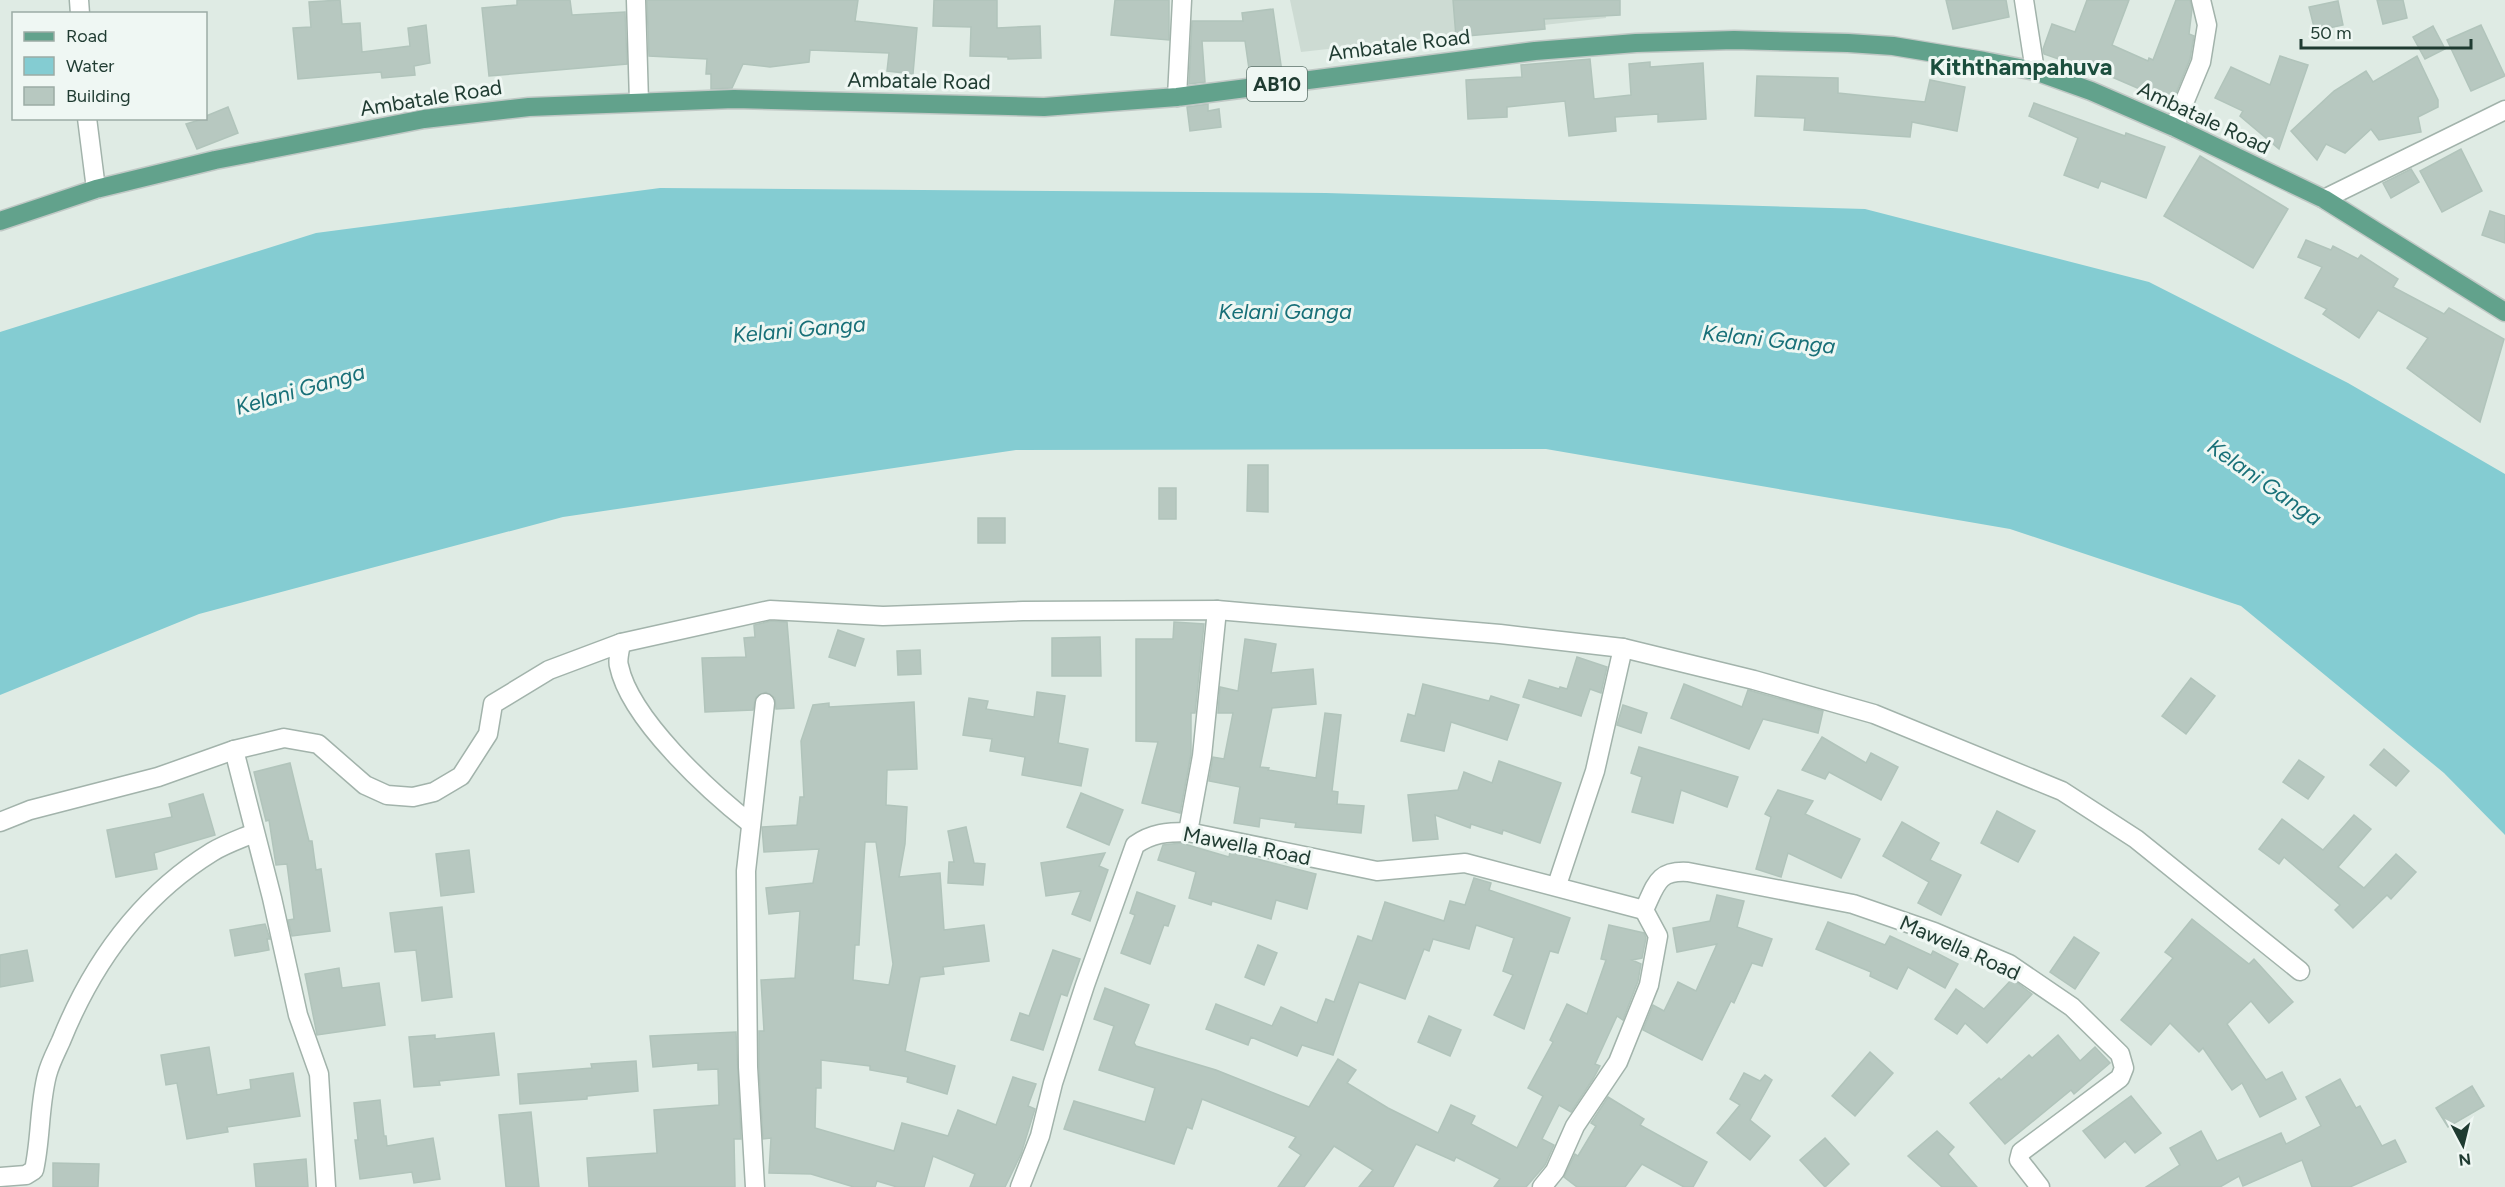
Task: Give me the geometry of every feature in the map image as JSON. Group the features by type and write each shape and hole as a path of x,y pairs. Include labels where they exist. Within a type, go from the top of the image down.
{"main road":[{"name":"Ambatale Road","path":"0,221 96,189 215,160 424,118 529,107 734,99 1044,106 1177,97 1535,51 1636,43 1734,40 1893,46 2035,71 2091,91 2174,127 2324,199 2505,312"}],"street":[{"path":"636,0 639,102"},
{"path":"1177,97 1182,0"},
{"path":"2024,0 2035,71"},
{"path":"2174,127 2201,62 2207,25 2201,0"},
{"path":"2324,199 2505,110"},
{"path":"87,120 96,189"},
{"path":"0,822 30,810 158,777 234,750 284,738 318,744 365,785 387,795 413,797 434,792 461,776 488,734 493,704 549,669 621,643 770,610 883,616 1023,611 1217,610 1500,634 1623,648 1754,680 1874,714 2062,791 2136,839 2300,971"},
{"path":"1188,832 1202,756 1217,610"},
{"path":"621,643 618,665 633,700 659,738 728,806 751,824"},
{"path":"1557,885 1595,771 1623,648"},
{"path":"755,1187 748,1067 746,871 765,703"},
{"path":"234,750 272,898 298,1015 319,1074 326,1187"},
{"name":"Mawella Road","path":"1020,1187 1040,1136 1053,1083 1085,985 1135,845 1145,838 1162,832 1188,832 1377,871 1465,863 1644,909 1659,879 1671,871 1688,872 1853,904 1934,932 2009,964 2072,1006 2120,1054 2124,1068 2120,1078 2021,1152 2019,1160 2040,1187"},
{"path":"0,1177 26,1175 34,1170 37,1157 38,1124 47,1074 72,1012 101,959 136,916 170,881 214,850 254,833"},
{"path":"1542,1187 1555,1171 1575,1126 1618,1062 1649,985 1658,936 1644,909"}],"shaded area":[{"path":"1290,0 1605,0 1606,18 1301,52"}],"water":[{"name":"Kelani Ganga","path":"660,188 1326,193 1865,209 2149,282 2348,383 2505,474 2505,835 2444,773 2241,606 2010,529 1546,449 1016,450 563,517 199,614 0,695 0,332 316,233"}],"building":[{"path":"340,0 342,24 360,23 362,52 410,46 408,28 426,25 430,63 414,66 415,75 382,78 381,72 298,79 293,28 311,27 309,2"},
{"path":"517,0 570,0 572,15 625,12 627,64 489,76 482,8 517,5"},
{"path":"647,0 858,0 855,21 917,28 913,74 887,71 889,53 810,50 809,62 770,67 743,64 732,88 711,89 711,74 706,74 707,59 649,56"},
{"path":"934,0 997,0 997,28 1040,26 1041,58 1008,59 1008,57 970,56 971,27 933,26"},
{"path":"1115,0 1169,0 1169,40 1111,35"},
{"path":"1453,0 1620,0 1620,15 1544,19 1545,29 1456,37"},
{"path":"1946,0 2006,0 2009,17 1953,29"},
{"path":"2087,0 2129,0 2112,45 2148,61 2149,58 2153,60 2176,0 2190,0 2192,9 2189,34 2194,36 2190,59 2172,103 2105,74 2044,54 2043,49 2052,24 2075,32"},
{"path":"2377,0 2403,0 2407,18 2383,24"},
{"path":"2338,1 2343,25 2315,31 2309,7"},
{"path":"1273,9 1282,72 1250,76 1245,41 1202,41 1205,82 1189,84 1192,21 1243,21 1242,13"},
{"path":"2481,25 2505,76 2471,91 2447,40"},
{"path":"2433,26 2445,49 2425,59 2413,37"},
{"path":"2280,56 2308,65 2279,149 2240,116 2243,111 2215,98 2231,67 2270,85"},
{"path":"2417,56 2438,100 2438,107 2418,117 2421,132 2379,140 2371,129 2345,153 2326,144 2317,160 2291,131 2334,91 2366,71 2373,82"},
{"path":"1590,59 1594,99 1631,95 1629,64 1650,62 1650,67 1703,63 1706,119 1658,122 1658,114 1615,117 1616,131 1569,136 1565,101 1507,107 1507,117 1468,119 1466,80 1522,77 1521,65"},
{"path":"1757,76 1838,78 1838,93 1925,102 1930,80 1965,87 1957,131 1912,122 1910,137 1804,130 1805,118 1755,116"},
{"path":"2034,103 2125,136 2126,133 2165,147 2146,198 2101,181 2098,188 2064,175 2078,138 2029,116"},
{"path":"1208,104 1208,111 1219,109 1221,127 1190,131 1187,107"},
{"path":"228,107 238,133 197,149 186,124 207,120 207,116"},
{"path":"2461,149 2482,191 2442,212 2420,171"},
{"path":"2200,156 2288,209 2253,268 2164,216"},
{"path":"2411,169 2419,182 2391,198 2383,183"},
{"path":"2490,211 2505,216 2505,243 2482,235"},
{"path":"2306,240 2331,250 2333,246 2358,259 2361,255 2398,279 2393,287 2444,314 2449,308 2504,339 2480,422 2407,368 2428,338 2378,310 2359,338 2323,314 2327,309 2305,298 2322,267 2298,257"},
{"path":"1248,465 1268,465 1268,512 1247,511"},
{"path":"1159,488 1176,488 1176,519 1159,519"},
{"path":"978,518 1005,518 1005,543 978,543"},
{"path":"771,621 787,622 794,708 776,709 775,698 766,692 756,697 753,710 705,712 702,658 746,657 744,638 755,637 754,625"},
{"path":"1174,622 1204,624 1195,713 1191,713 1191,754 1180,813 1142,803 1158,742 1136,741 1136,639 1173,639"},
{"path":"838,630 864,639 855,666 829,657"},
{"path":"1100,637 1101,676 1052,676 1052,638"},
{"path":"1245,639 1276,644 1271,673 1313,669 1316,704 1272,708 1260,767 1316,778 1325,713 1341,715 1332,791 1338,792 1337,804 1364,806 1361,833 1295,827 1296,823 1260,818 1259,827 1234,823 1240,787 1209,781 1213,757 1224,759 1233,713 1218,713 1220,687 1238,691"},
{"path":"920,650 921,674 898,675 897,651"},
{"path":"1577,657 1607,667 1601,693 1590,689 1581,716 1523,697 1529,680 1559,689 1560,687 1567,689"},
{"path":"2191,678 2215,696 2186,734 2162,716"},
{"path":"1423,684 1489,701 1491,696 1519,705 1507,740 1451,722 1444,751 1401,741 1408,714 1415,716"},
{"path":"1684,684 1742,707 1748,690 1823,711 1818,733 1763,719 1749,749 1671,718"},
{"path":"1037,692 1065,696 1058,743 1088,749 1081,786 1022,775 1025,757 990,751 992,739 963,735 969,698 988,701 986,709 1034,717"},
{"path":"914,702 917,769 887,770 886,805 907,807 905,844 899,877 940,873 944,930 984,925 989,961 943,967 944,974 920,977 905,1051 955,1066 947,1094 907,1082 908,1077 870,1070 870,1066 821,1060 821,1088 816,1088 815,1128 894,1151 902,1123 948,1136 958,1110 996,1125 1013,1077 1036,1084 1028,1106 1035,1109 1021,1154 1005,1187 970,1187 975,1174 933,1156 924,1187 897,1187 877,1181 875,1187 854,1187 811,1174 769,1173 771,1138 763,1139 759,1067 759,1031 764,1031 761,980 795,978 800,911 769,914 766,888 813,883 819,849 764,852 762,827 797,825 800,797 804,797 801,741 813,705 829,703 829,707","holes":["865,842 876,842 893,964 889,985 853,980 855,945 859,945"]},
{"path":"1623,705 1647,713 1641,733 1617,725"},
{"path":"1822,737 1866,763 1871,753 1898,767 1881,800 1829,772 1825,779 1802,770"},
{"path":"1639,747 1738,777 1727,807 1681,790 1673,823 1632,812 1642,777 1631,773"},
{"path":"2384,749 2409,771 2396,786 2370,765"},
{"path":"2299,760 2324,777 2308,799 2283,782"},
{"path":"1499,761 1561,783 1540,843 1503,830 1502,834 1471,824 1470,828 1435,815 1438,839 1413,841 1408,795 1458,790 1464,772 1492,783"},
{"path":"290,763 309,841 312,841 316,870 321,869 330,931 292,936 288,920 294,919 287,864 276,865 269,820 266,821 254,772"},
{"path":"1778,790 1813,801 1805,814 1860,839 1841,878 1788,853 1781,877 1756,869 1771,817 1765,814"},
{"path":"1081,793 1123,810 1109,845 1067,827"},
{"path":"203,794 215,835 154,853 157,869 116,877 107,830 172,817 169,804"},
{"path":"1997,811 2035,831 2018,862 1981,843"},
{"path":"2354,815 2371,829 2338,867 2364,888 2396,854 2416,872 2391,899 2387,895 2353,928 2335,910 2340,905 2284,857 2279,864 2259,849 2282,819 2323,850"},
{"path":"1902,822 1939,843 1930,860 1961,875 1941,915 1918,903 1929,882 1883,856"},
{"path":"966,827 974,863 985,864 983,885 948,883 949,862 954,862 948,831"},
{"path":"1181,843 1229,857 1230,852 1316,874 1307,909 1276,900 1271,919 1212,901 1211,905 1189,898 1196,872 1158,860 1163,845"},
{"path":"469,850 474,892 441,896 436,854"},
{"path":"1105,853 1099,866 1108,870 1090,921 1072,914 1081,891 1046,896 1041,863"},
{"path":"1474,878 1491,883 1489,890 1570,918 1558,953 1550,951 1524,1029 1494,1015 1513,975 1503,971 1514,938 1476,925 1469,949 1433,939 1429,951 1424,949 1405,999 1359,982 1333,1055 1302,1045 1297,1056 1251,1037 1248,1045 1206,1029 1216,1004 1272,1026 1281,1007 1317,1023 1326,999 1334,1002 1358,936 1372,941 1385,902 1444,921 1450,901 1465,905"},
{"path":"1137,892 1175,906 1168,926 1164,925 1150,964 1121,953 1135,915 1130,913"},
{"path":"1717,895 1744,901 1737,927 1772,939 1762,966 1752,963 1734,1003 1731,1001 1702,1060 1643,1030 1653,1005 1664,1011 1678,982 1696,991 1717,944 1677,952 1673,928 1710,921"},
{"path":"442,907 452,997 422,1001 416,950 395,952 390,913"},
{"path":"2192,919 2249,964 2254,959 2293,1002 2269,1023 2251,1001 2227,1024 2266,1080 2282,1072 2296,1099 2260,1117 2242,1083 2232,1090 2203,1048 2199,1052 2170,1023 2151,1045 2121,1020 2173,958 2165,952"},
{"path":"1828,922 1885,945 1890,936 1931,955 1933,951 1958,964 1945,988 1908,967 1897,989 1870,976 1871,972 1816,949"},
{"path":"265,924 270,939 267,939 269,950 235,956 230,930"},
{"path":"1609,925 1644,933 1646,938 1642,958 1632,960 1641,964 1638,981 1623,1020 1617,1016 1595,1064 1600,1066 1593,1079 1571,1112 1559,1105 1542,1139 1554,1145 1545,1165 1526,1187 1494,1187 1500,1179 1456,1157 1454,1161 1416,1144 1393,1187 1359,1187 1373,1170 1334,1146 1304,1187 1278,1187 1301,1155 1289,1147 1296,1137 1202,1099 1192,1129 1187,1127 1174,1164 1064,1129 1074,1101 1145,1122 1155,1088 1099,1070 1114,1026 1094,1019 1105,988 1149,1005 1134,1043 1136,1046 1216,1070 1309,1107 1338,1059 1356,1070 1347,1083 1388,1108 1438,1133 1451,1105 1475,1116 1471,1124 1517,1148 1543,1096 1528,1088 1553,1042 1550,1040 1567,1004 1587,1014 1606,960 1601,959"},
{"path":"2074,937 2099,953 2075,989 2050,972"},
{"path":"1258,945 1277,953 1264,985 1245,977"},
{"path":"27,950 33,981 0,987 0,955"},
{"path":"1053,950 1080,959 1067,996 1061,994 1043,1050 1011,1040 1020,1013 1029,1016"},
{"path":"339,968 342,988 379,983 385,1025 317,1035 305,974"},
{"path":"2012,979 2032,994 1987,1043 1965,1023 1957,1034 1935,1019 1956,989 1984,1009"},
{"path":"1429,1016 1461,1030 1450,1056 1418,1042"},
{"path":"736,1032 741,1139 734,1139 735,1187 589,1187 587,1158 657,1153 654,1110 719,1105 718,1069 698,1070 698,1063 653,1067 650,1036"},
{"path":"494,1033 499,1075 439,1081 440,1085 414,1087 409,1037 435,1035 435,1039"},
{"path":"2058,1035 2080,1061 2095,1047 2110,1063 2074,1094 2071,1090 2005,1144 1970,1103 2029,1055 2032,1058"},
{"path":"209,1047 217,1095 251,1089 250,1080 293,1073 300,1116 227,1127 228,1132 187,1139 177,1083 166,1085 161,1055"},
{"path":"1870,1052 1893,1073 1855,1116 1832,1096"},
{"path":"636,1061 638,1091 587,1096 587,1099 520,1104 518,1074 592,1068 591,1064"},
{"path":"1744,1073 1760,1081 1765,1075 1772,1080 1750,1120 1770,1136 1750,1160 1717,1133 1740,1105 1730,1099"},
{"path":"2340,1079 2356,1108 2360,1106 2382,1146 2395,1140 2406,1162 2350,1187 2312,1187 2302,1160 2243,1186 2239,1176 2220,1187 2146,1187 2180,1165 2170,1148 2201,1131 2217,1161 2281,1133 2286,1144 2321,1126 2306,1097"},
{"path":"2472,1086 2484,1106 2448,1127 2436,1108"},
{"path":"2131,1096 2161,1133 2135,1153 2125,1141 2105,1158 2083,1131"},
{"path":"1608,1097 1644,1119 1640,1125 1707,1162 1693,1187 1684,1187 1642,1164 1625,1187 1577,1187 1564,1177 1575,1154 1578,1156 1596,1126 1591,1123"},
{"path":"380,1100 387,1146 433,1138 440,1179 414,1183 412,1172 360,1179 355,1140 358,1140 354,1103"},
{"path":"531,1112 539,1187 506,1187 499,1115"},
{"path":"1937,1131 1954,1147 1948,1154 1977,1187 1942,1187 1908,1156"},
{"path":"1825,1138 1849,1164 1825,1187 1800,1160"},
{"path":"306,1159 308,1187 256,1187 254,1164"},
{"path":"53,1163 99,1164 98,1187 53,1187"}],"district":[{"name":"Kiththampahuva","path":"2021,67"}]}
